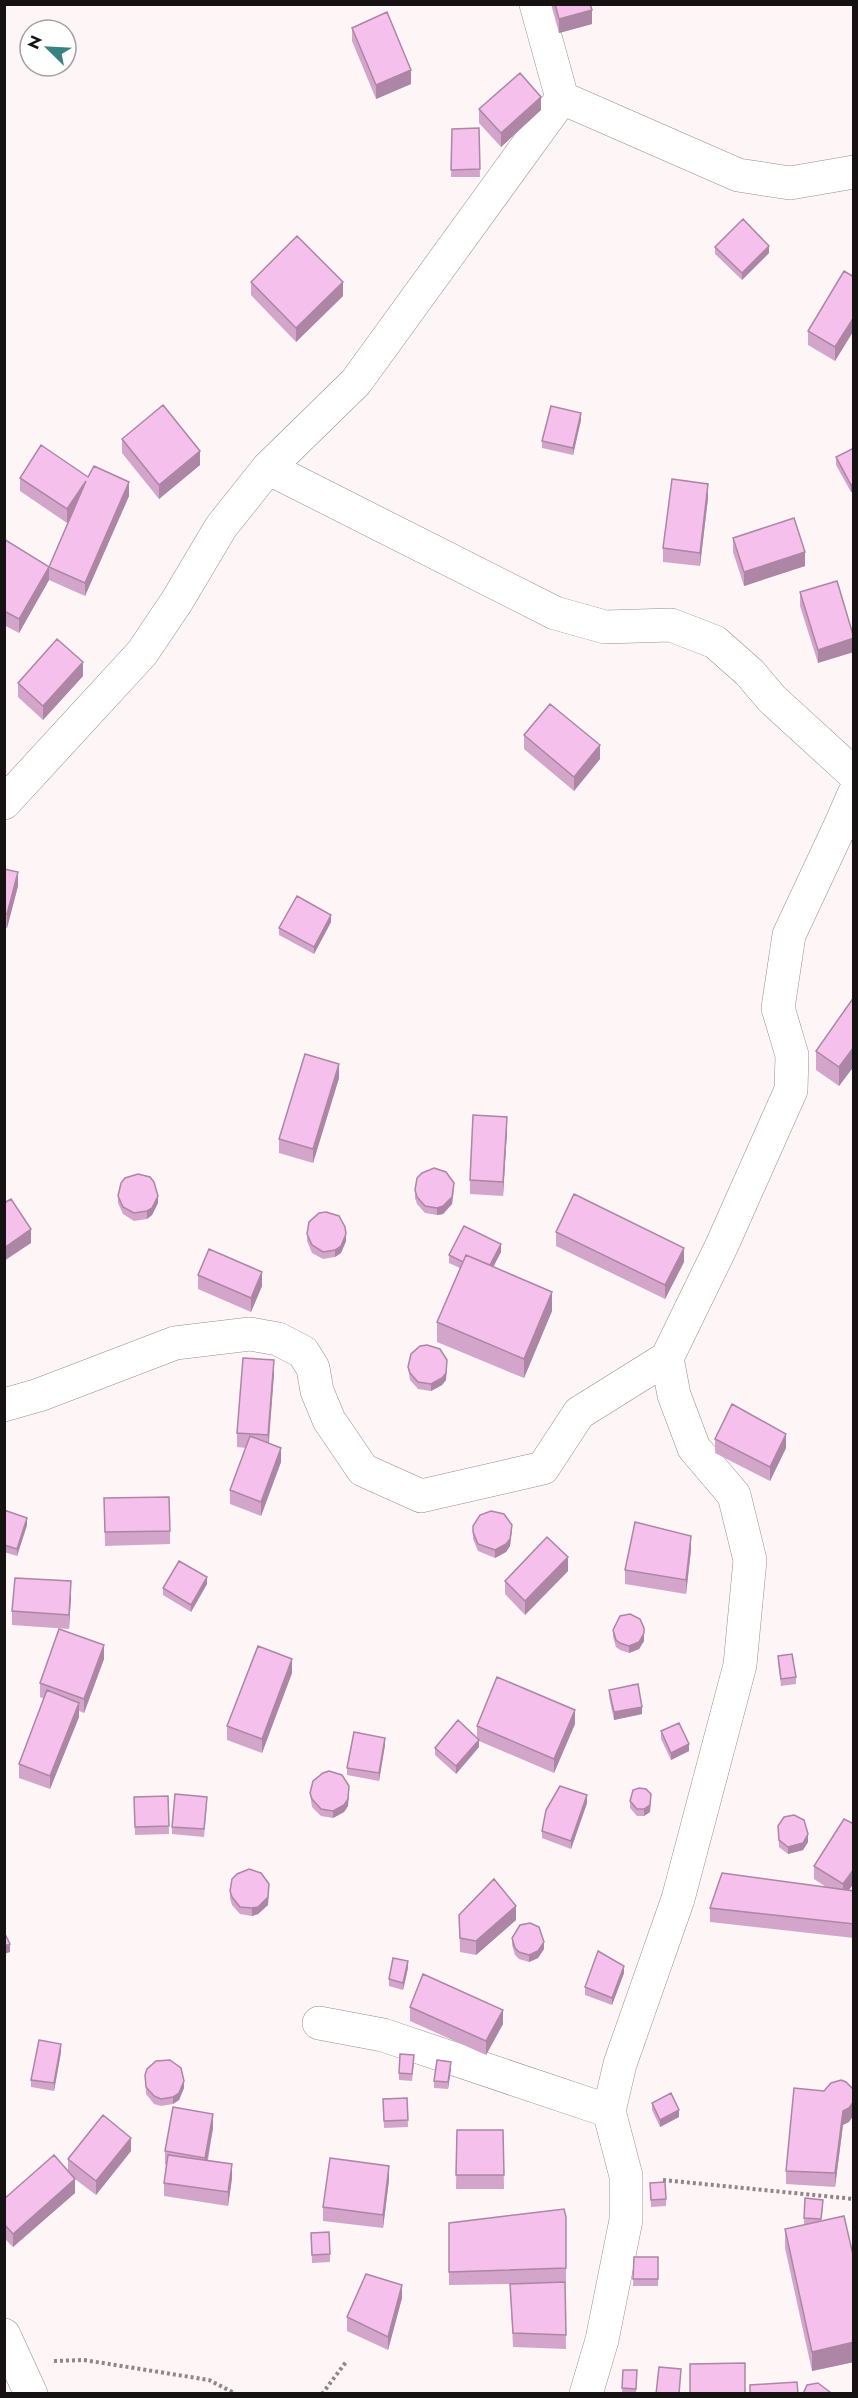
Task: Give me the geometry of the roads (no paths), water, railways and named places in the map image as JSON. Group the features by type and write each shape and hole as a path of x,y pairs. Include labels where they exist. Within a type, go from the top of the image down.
{"street":[{"path":"536,4 562,98"},
{"path":"562,98 738,175 790,183 854,172"},
{"path":"4,802 142,653 177,602 220,527 268,468 356,382 562,98"},
{"path":"268,468 555,613 605,627 671,625 715,642 750,673 771,699 854,774"},
{"path":"4,1405 39,1395 175,1343 250,1334 278,1339 303,1352 313,1368 317,1391 329,1420 363,1470 421,1496 543,1468 579,1413 667,1358 722,1245 791,1090 792,1055 778,1008 789,935 854,794"},
{"path":"586,2394 602,2340 626,2220 626,2176 609,2111 620,2064 678,1899 740,1665 750,1560 734,1495 694,1448 674,1395 667,1358"},
{"path":"319,2023 383,2036 609,2111"},
{"path":"4,2335 31,2394"}]}
